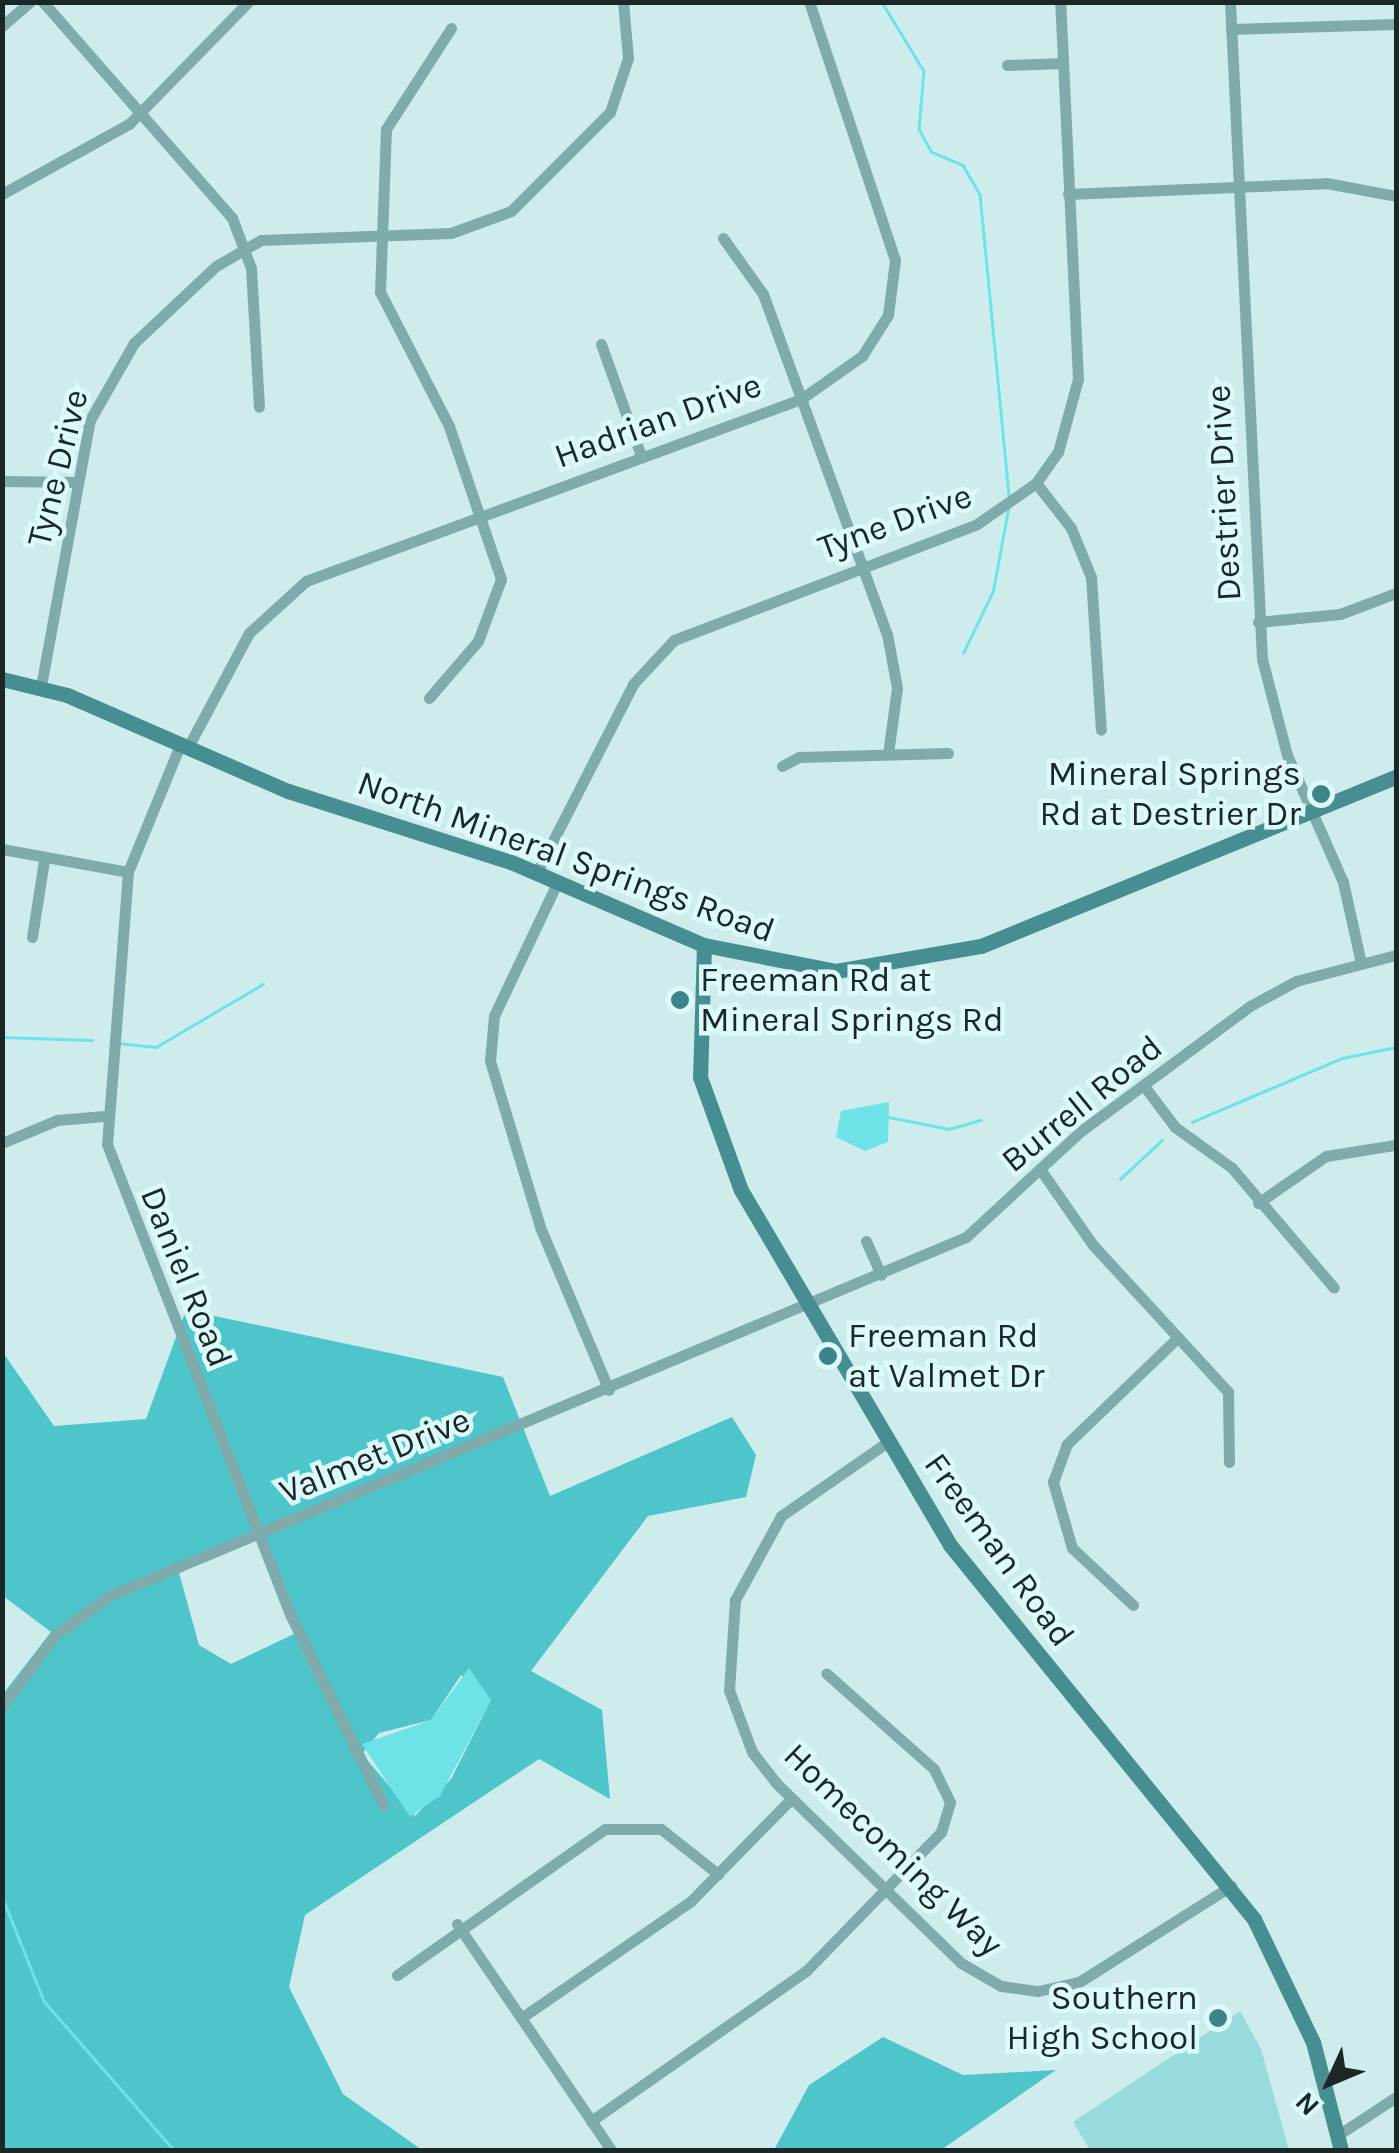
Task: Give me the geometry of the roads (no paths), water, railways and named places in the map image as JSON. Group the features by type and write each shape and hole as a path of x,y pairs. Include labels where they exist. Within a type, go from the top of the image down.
{"street":[{"path":"2,26 30,2"},
{"path":"43,2 227,210 245,248 260,406"},
{"path":"2,194 63,168 142,112 248,2"},
{"name":"Tyne Drive","path":"42,686 90,420 124,354 245,248 290,233 377,233 483,226 546,181 598,130 620,92 623,2"},
{"name":"Hadrian Drive","path":"184,747 249,633 286,594 482,514 802,399 870,347 895,273 809,2"},
{"name":"Tyne Drive","path":"537,872 634,684 661,652 697,626 978,524 1036,483 1065,439 1077,399 1060,2"},
{"name":"Destrier Drive","path":"1230,2 1258,622 1273,716 1343,882 1360,964"},
{"path":"1231,30 1396,24"},
{"path":"428,698 478,641 499,592 482,514 438,402 384,310 377,233 386,129 451,28"},
{"path":"1007,65 1063,63"},
{"path":"1068,194 1342,184 1396,196"},
{"path":"723,238 758,281 862,565 896,671 888,754"},
{"path":"601,344 641,456"},
{"path":"2,481 77,482"},
{"path":"1036,483 1071,528 1091,577 1101,730"},
{"path":"1258,622 1340,614 1396,593"},
{"name":"North Mineral Springs Road","path":"2,679 42,686 184,747 537,872 704,945 809,968 914,964 1006,937 1396,777"},
{"name":"Daniel Road","path":"184,747 128,872 104,1116 116,1178 326,1698 382,1805"},
{"path":"782,766 888,754 948,753"},
{"path":"2,849 44,860 128,872"},
{"path":"32,937 44,860"},
{"path":"558,881 494,1016 490,1060 534,1209 609,1390"},
{"name":"Freeman Road","path":"704,945 698,1039 706,1108 807,1306 886,1443 986,1595 1231,1886 1303,2018 1339,2142"},
{"name":"Burrell Road","path":"807,1306 966,1237 1040,1169 1144,1086 1279,988 1396,956"},
{"path":"1144,1086 1334,1288"},
{"path":"2,1143 57,1120 104,1116"},
{"path":"1258,1203 1326,1156 1396,1145"},
{"path":"1040,1169 1092,1245 1232,1400 1228,1462"},
{"path":"866,1241 882,1275"},
{"name":"Valmet Drive","path":"2,1708 81,1612 260,1532 807,1306"},
{"path":"1133,1605 1072,1548 1052,1482 1067,1444 1178,1337"},
{"name":"Homecoming Way","path":"886,1443 781,1516 735,1600 733,1707 752,1752 792,1799 984,1979 1038,1991 1079,1982 1231,1886"},
{"path":"591,2121 783,1989 941,1832 950,1802 918,1752 826,1673"},
{"path":"522,2018 718,1874 792,1799"},
{"path":"397,1974 458,1924 584,1838 633,1822 673,1836 718,1874"},
{"path":"458,1924 612,2150"},
{"path":"1339,2142 1396,2097"}],"waterway":[{"path":"882,2 924,71 919,129 932,152 963,165 980,194 1009,496"},
{"path":"963,653 993,591 1008,509"},
{"path":"118,1043 156,1047 263,984"},
{"path":"2,1037 92,1040"},
{"path":"1192,1122 1342,1058 1396,1047"},
{"path":"889,1117 949,1129 981,1120"},
{"path":"1120,1179 1162,1140"},
{"path":"2,1896 44,2001 174,2150"}],"place":[{"name":"Mineral Springs Rd at Destrier Dr","path":"1321,794"},
{"name":"Freeman Rd at Mineral Springs Rd","path":"680,1000"},
{"name":"Freeman Rd at Valmet Dr","path":"828,1356"},
{"name":"Southern High School","path":"1218,2018"}]}
